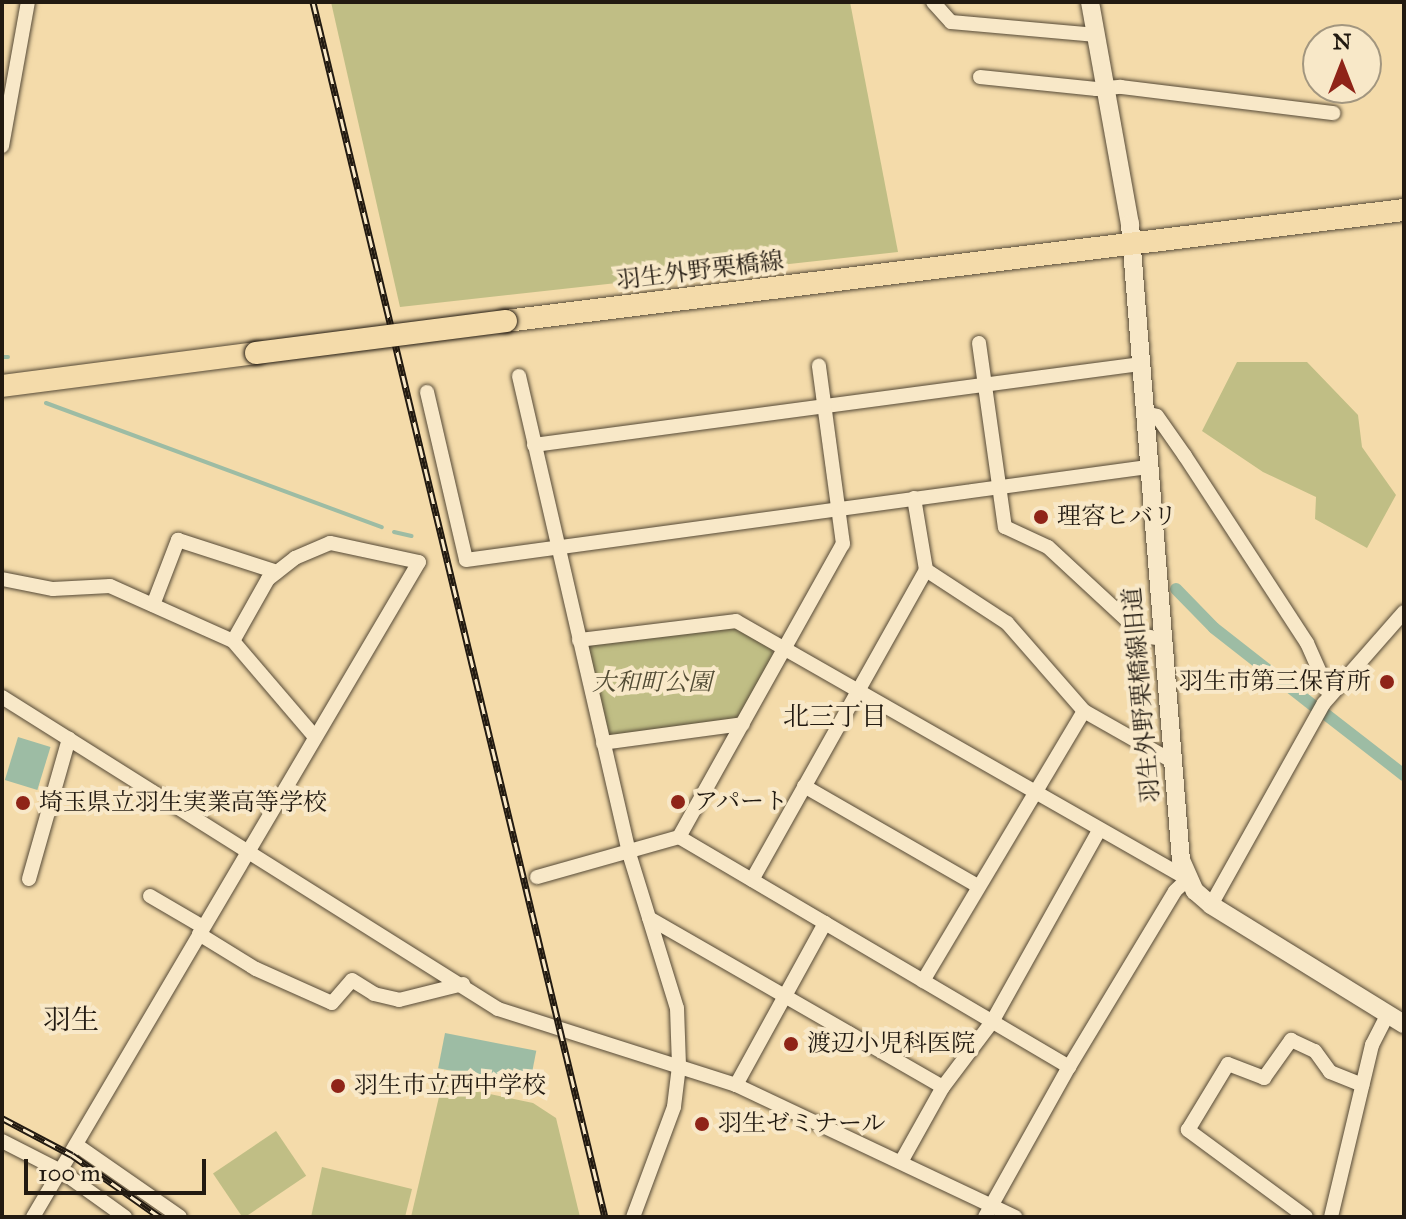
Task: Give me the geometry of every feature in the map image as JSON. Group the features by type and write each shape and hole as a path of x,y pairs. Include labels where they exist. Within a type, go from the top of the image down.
{"main road":[{"name":"羽生外野栗橋線","path":"2,386 1404,210"}],"street":[{"path":"2,146 28,2"},
{"path":"933,2 951,22 1096,35"},
{"name":"羽生外野栗橋線旧道","path":"1090,2 1132,244 1179,843 1188,879 1211,905 1404,1024"},
{"path":"980,77 1333,113"},
{"path":"979,343 1005,527 1048,547 1144,636 1162,639"},
{"path":"534,445 1140,364"},
{"path":"679,837 843,544 819,366"},
{"path":"519,376 628,850 677,1008 679,1066 674,1107 633,1217"},
{"path":"427,392 466,560 1148,467"},
{"path":"1145,413 1157,416 1307,643 1324,703"},
{"path":"752,880 926,570 914,498"},
{"path":"153,605 178,540 277,572"},
{"path":"33,1217 78,1146 246,851 419,562 330,543 277,572 233,641"},
{"path":"926,570 1007,623 1084,711 1172,761"},
{"path":"2,579 53,589 110,586 233,641 315,737"},
{"path":"1211,905 1324,703 1404,612"},
{"path":"579,640 731,620 784,647 1098,832 1188,879 1175,891 1069,1067 988,1211"},
{"path":"2,697 246,851 527,1021 736,1085 901,1162 988,1211 1015,1217"},
{"path":"923,981 1084,711"},
{"path":"603,743 743,724"},
{"path":"29,879 69,739"},
{"path":"804,786 978,886"},
{"path":"901,1162 943,1087 992,1022 1098,832"},
{"path":"537,877 679,837 1069,1067"},
{"path":"150,896 256,969 332,1003 352,980 374,994 399,1000 463,984"},
{"path":"649,918 943,1087"},
{"path":"736,1085 825,923"},
{"path":"1331,1217 1372,1045 1388,1014"},
{"path":"1306,1217 1188,1130 1230,1062 1264,1078 1291,1040 1315,1051 1330,1072 1363,1085"},
{"path":"2,1141 61,1171 123,1217"},
{"path":"78,1146 180,1217"}],"green space":[{"path":"331,2 850,2 898,252 400,307"},
{"path":"1237,362 1307,362 1358,415 1362,447 1396,495 1367,548 1315,519 1316,497 1263,472 1202,431"},
{"name":"大和町公園","path":"733,625 770,646 773,654 740,720 606,738 583,642"},
{"path":"442,1084 533,1103 556,1118 580,1217 411,1217"},
{"path":"276,1131 306,1176 242,1217 213,1173"},
{"path":"322,1167 412,1189 405,1217 311,1217"}],"shaded area":[{"path":"18,737 51,747 37,790 5,780"},
{"path":"445,1033 536,1051 529,1086 438,1068"}],"waterway":[{"path":"2,357 8,357"},
{"path":"46,403 382,527"},
{"path":"394,532 412,536"},
{"path":"1176,589 1214,628 1314,706"},
{"path":"1324,713 1404,775"}],"railway":[{"path":"313,2 605,1217"},
{"path":"2,1118 72,1155 160,1217"}],"place":[{"name":"理容ヒバリ","path":"1041,517"},
{"name":"羽生市第三保育所","path":"1387,682"},
{"name":"アパート","path":"678,802"},
{"name":"埼玉県立羽生実業高等学校","path":"23,803"},
{"name":"渡辺小児科医院","path":"791,1044"},
{"name":"羽生市立西中学校","path":"338,1086"},
{"name":"羽生ゼミナール","path":"702,1124"}],"district":[{"name":"北三丁目","path":"835,717"},
{"name":"羽生","path":"71,1020"}]}
